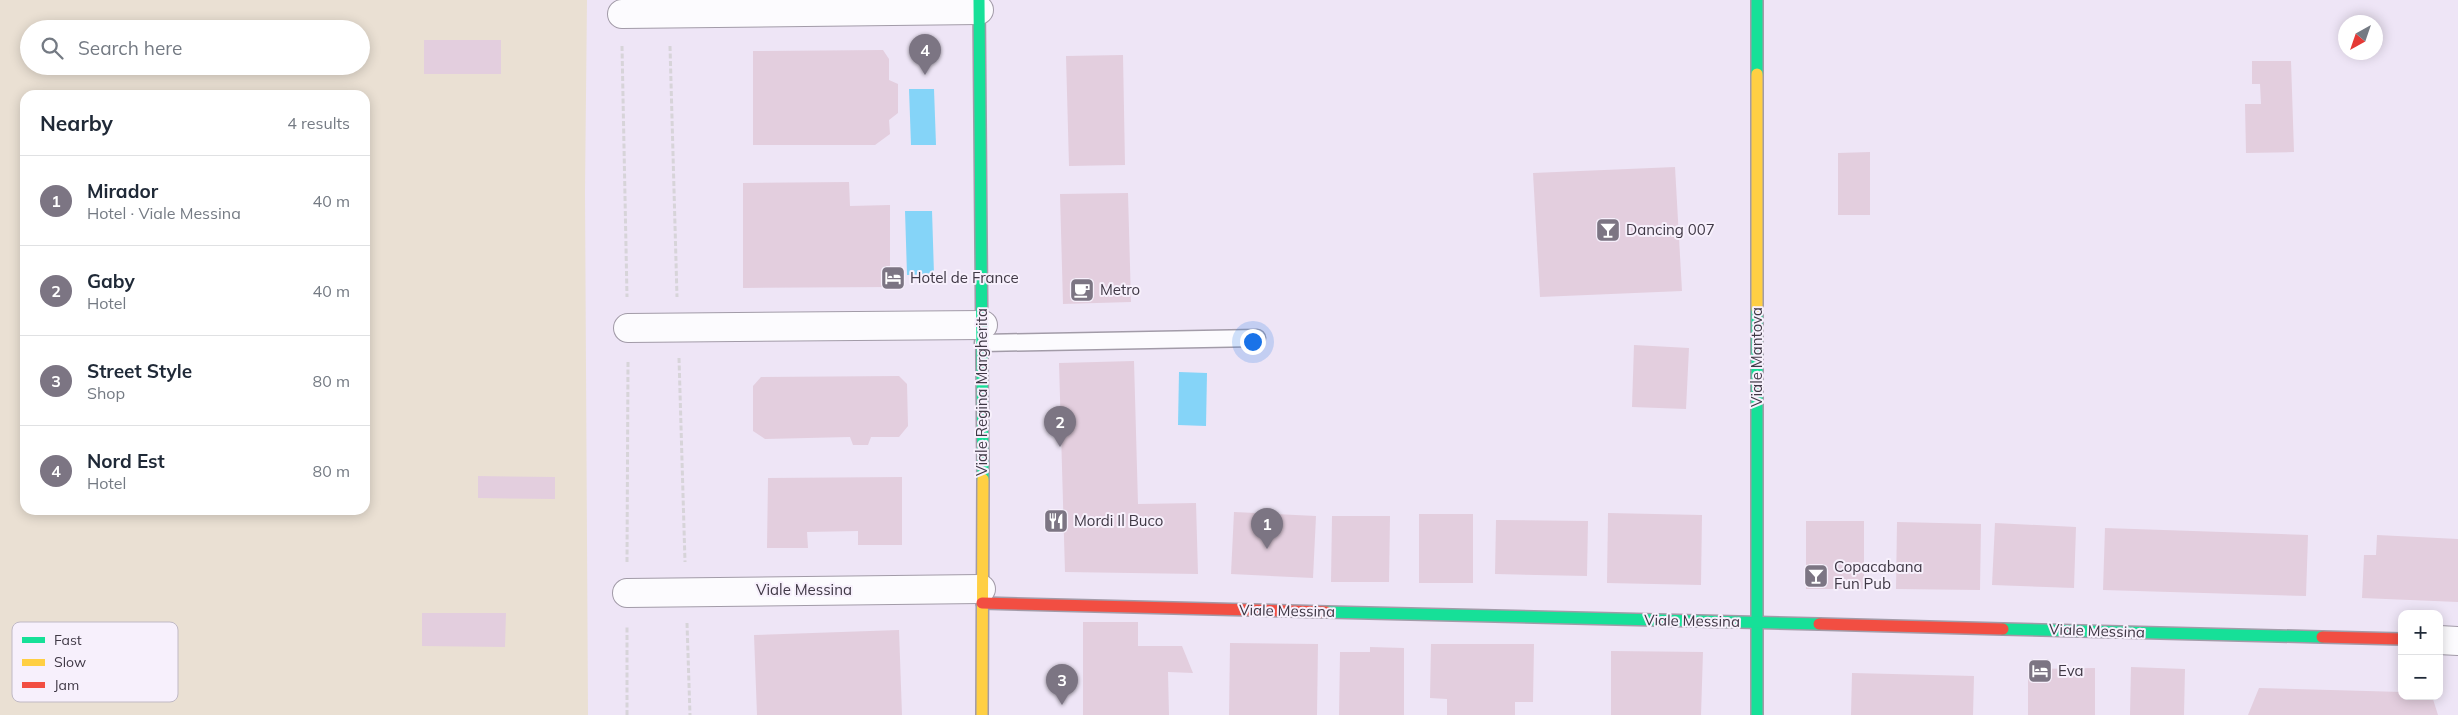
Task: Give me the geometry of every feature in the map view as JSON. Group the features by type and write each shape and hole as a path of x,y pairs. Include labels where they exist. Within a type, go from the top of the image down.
{"street":[{"name":"Viale Mantova","path":"1756,715 1758,0"},
{"name":"Viale Regina Margherita","path":"622,14 979,5 983,334 982,715"},
{"path":"628,328 983,334"},
{"name":"Viale Messina","path":"627,593 981,596 1757,622 2398,639"},
{"path":"2443,640 2458,641"}],"lane":[{"path":"983,334 1257,338"}],"path":[{"path":"622,14 628,328 626,715"}],"sand":[{"path":"0,0 587,0 585,192 588,715 0,715"}],"water":[{"path":"909,89 934,89 936,145 911,145"},
{"path":"905,211 932,211 934,274 907,275"},
{"path":"1179,372 1207,373 1206,426 1178,425"}],"building":[{"path":"424,40 501,40 501,74 424,74"},
{"path":"883,50 889,59 889,80 898,84 898,113 889,120 890,134 875,145 753,145 753,51"},
{"path":"1123,55 1125,165 1069,166 1066,56"},
{"path":"2252,61 2291,61 2294,152 2246,153 2245,104 2261,104 2260,84 2252,84"},
{"path":"1870,152 1870,215 1838,215 1838,153"},
{"name":"Dancing 007","path":"1675,167 1682,291 1540,297 1533,173"},
{"path":"849,182 850,206 890,205 890,287 743,288 743,183"},
{"path":"1128,193 1131,302 1063,304 1060,194"},
{"path":"1634,345 1689,348 1686,409 1632,407"},
{"path":"1134,361 1138,504 1196,503 1198,574 1065,572 1059,363"},
{"path":"899,376 907,384 908,426 899,437 871,437 868,445 853,445 850,437 765,439 753,431 753,386 761,377"},
{"path":"478,476 555,477 555,499 478,498"},
{"path":"902,477 902,545 858,545 858,531 807,532 808,548 767,548 768,478"},
{"path":"1234,512 1316,516 1313,578 1231,574"},
{"path":"1608,513 1702,515 1701,585 1607,583"},
{"path":"1419,514 1473,514 1473,583 1419,583"},
{"path":"1332,516 1390,516 1389,582 1331,582"},
{"path":"1496,520 1588,521 1587,576 1495,574"},
{"path":"1806,521 1864,521 1864,589 1806,589"},
{"path":"1897,522 1981,524 1980,590 1896,589"},
{"path":"1995,523 2076,527 2074,588 1992,585"},
{"path":"2105,528 2308,535 2306,596 2103,590"},
{"path":"2377,535 2458,539 2458,602 2362,598 2364,555 2376,555"},
{"path":"422,613 506,613 505,647 422,646"},
{"path":"1083,622 1138,622 1138,646 1182,646 1193,673 1168,672 1169,715 1083,715"},
{"path":"899,630 902,715 757,715 754,635"},
{"path":"1230,643 1318,644 1317,715 1229,715"},
{"path":"1431,644 1534,644 1533,702 1515,702 1515,715 1447,715 1447,699 1430,698"},
{"path":"1370,647 1404,648 1404,715 1339,715 1340,652 1370,652"},
{"path":"1611,651 1703,652 1701,715 1611,715"},
{"path":"2131,667 2185,669 2184,715 2130,715"},
{"path":"2095,668 2095,715 2028,715 2028,669"},
{"path":"1852,673 1974,676 1973,715 1851,715"},
{"path":"2259,688 2398,692 2398,700 2433,700 2438,715 2248,715"}],"traffic: fast":[{"path":"979,0 983,479"},
{"path":"1757,0 1757,74"},
{"path":"1757,309 1757,715"},
{"path":"1327,612 1819,624"},
{"path":"2003,629 2322,637"}],"traffic: slow":[{"path":"1757,74 1757,309"},
{"path":"982,715 983,479"}],"traffic: jam":[{"path":"982,603 1327,612"},
{"path":"1819,624 2003,629"},
{"path":"2322,637 2398,639"}],"place":[{"name":"Nord Est","path":"925,75"},
{"name":"Dancing 007","path":"1608,230"},
{"name":"Hotel de France","path":"893,278"},
{"name":"Metro","path":"1082,290"},
{"name":"Gaby","path":"1060,447"},
{"name":"Mordi Il Buco","path":"1056,521"},
{"name":"Mirador","path":"1267,549"},
{"name":"Copacabana Fun Pub","path":"1816,576"},
{"name":"Eva","path":"2040,671"},
{"name":"Street Style","path":"1062,705"}]}
